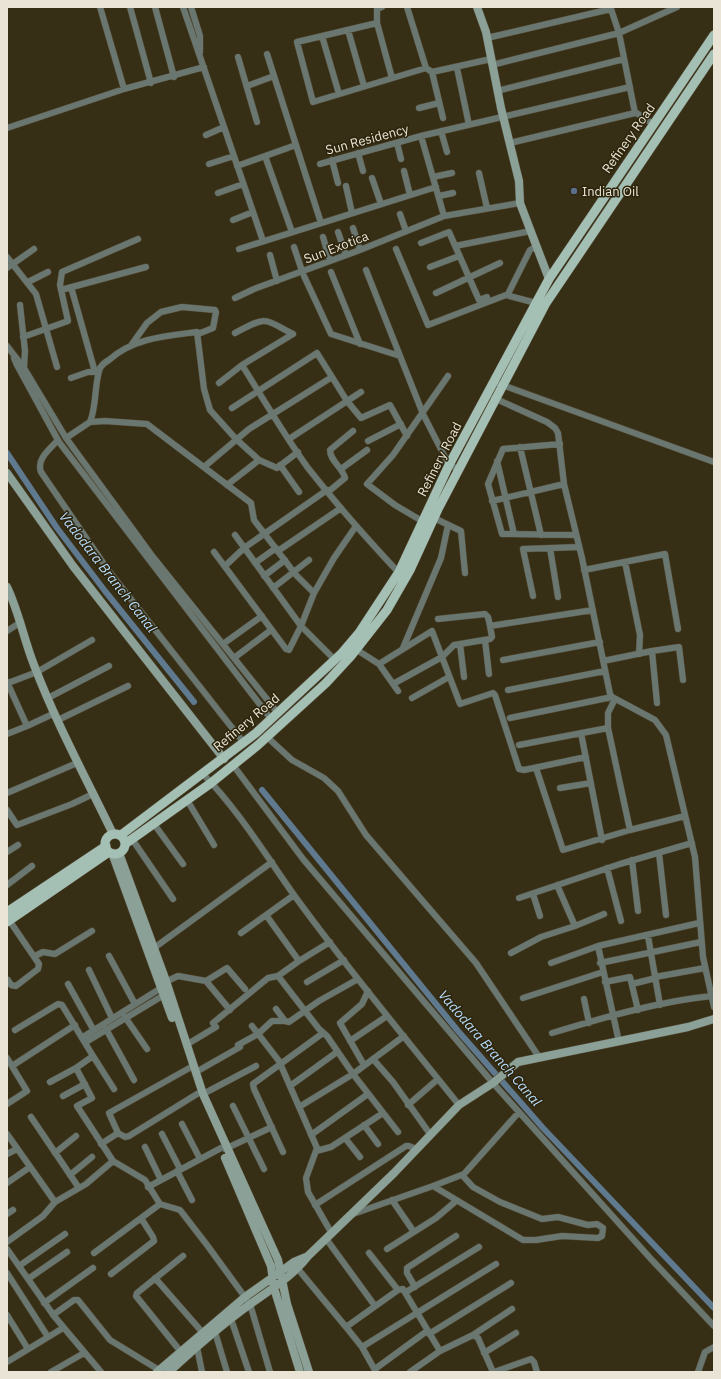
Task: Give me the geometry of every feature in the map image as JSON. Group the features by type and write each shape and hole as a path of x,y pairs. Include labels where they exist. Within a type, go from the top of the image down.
{"main road":[{"name":"Refinery Road","path":"123,838 154,824 211,783 265,739 326,683 359,633 402,576 496,399 498,384 549,279 714,35"},
{"name":"Refinery Road","path":"123,838 256,734 342,657 357,650 387,610 402,576 422,522 449,465 488,394 498,384 549,299 714,54"},
{"path":"600,202 609,208"},
{"path":"256,734 265,739"},
{"path":"8,916 112,851 123,850 123,838 106,839 112,851"}],"street":[{"path":"100,7 124,90"},
{"path":"130,7 151,83"},
{"path":"155,7 174,77"},
{"path":"183,7 192,38 204,67 263,241"},
{"path":"191,7 200,36 200,56"},
{"path":"382,7 377,9 377,23 392,78"},
{"path":"407,7 426,68 432,72 492,62 619,33 677,7"},
{"path":"477,7 487,38 503,116 519,181 520,203 549,279"},
{"path":"487,38 611,9 619,33 635,112 653,124"},
{"path":"377,23 297,42 313,102 426,68"},
{"path":"348,30 364,86"},
{"path":"322,36 339,94"},
{"path":"267,54 321,223"},
{"path":"238,57 257,122"},
{"path":"498,91 624,59"},
{"path":"7,128 124,90 174,77 204,67"},
{"path":"457,68 469,125"},
{"path":"432,72 443,118"},
{"path":"247,86 274,76"},
{"name":"Sun Residency","path":"320,164 420,136 630,87"},
{"path":"419,108 439,103"},
{"path":"510,143 635,112"},
{"path":"206,134 224,127"},
{"path":"441,132 447,152"},
{"path":"420,136 444,216"},
{"path":"397,143 401,159"},
{"path":"237,166 296,145"},
{"path":"358,153 363,172"},
{"path":"209,164 234,156"},
{"path":"265,156 292,232"},
{"path":"332,160 338,183"},
{"path":"404,171 410,195"},
{"path":"433,177 452,173"},
{"path":"479,173 487,208"},
{"path":"372,178 381,204"},
{"path":"218,193 243,184"},
{"path":"346,186 352,213"},
{"path":"239,249 436,187"},
{"path":"439,196 453,193"},
{"name":"Sun Exotica","path":"235,298 277,281 303,274 330,261 444,216 520,203"},
{"path":"233,220 253,212"},
{"path":"400,214 406,231"},
{"path":"353,228 360,250"},
{"path":"454,246 531,231"},
{"path":"338,232 346,255"},
{"path":"421,243 449,232 479,300 500,292 509,292 537,302"},
{"path":"323,237 330,261"},
{"path":"23,337 68,321 60,283 62,273 64,271 138,240"},
{"path":"509,292 528,254 532,248 537,246"},
{"path":"294,247 303,274 331,334 400,356"},
{"path":"7,268 34,249"},
{"path":"396,249 428,325 506,295 537,302"},
{"path":"270,255 277,281"},
{"path":"430,267 459,256"},
{"path":"7,257 28,282 38,298 57,367"},
{"path":"436,293 500,263"},
{"path":"61,290 146,267"},
{"path":"366,270 423,414 449,465 459,469"},
{"path":"28,282 48,272"},
{"path":"331,272 360,344"},
{"path":"71,287 97,372 94,411 90,422"},
{"path":"20,305 25,356 24,368"},
{"path":"71,378 97,372 101,366 118,352 132,345 163,336 197,332 198,334 213,328 216,312 215,310 173,308 153,317 132,345"},
{"path":"219,383 242,365 293,334 268,321 262,320 235,333"},
{"path":"198,334 204,389 210,410 236,439 259,460 277,468 298,452"},
{"path":"7,346 24,368 66,438 153,557 234,658 275,716"},
{"path":"232,408 317,353 347,401 361,418 390,405 407,436"},
{"path":"14,356 17,366 58,440 275,716"},
{"path":"242,365 272,414 298,452 356,526 402,576"},
{"path":"422,522 395,505 367,484 407,436 448,376"},
{"path":"204,467 236,439 272,414 332,377"},
{"path":"498,384 714,462"},
{"path":"289,439 361,392"},
{"path":"488,394 552,425 558,433 564,484 593,610 605,671 614,698 608,713 608,728 630,830"},
{"path":"66,438 90,422 105,421 147,424 251,503 254,520 293,571 314,593"},
{"path":"368,441 401,424"},
{"path":"224,566 244,548 266,535 345,479 342,469 330,455 330,450 353,431"},
{"path":"58,440 41,458 39,462 40,472 108,570 244,743"},
{"path":"560,444 503,449 488,484 502,534 576,536"},
{"path":"520,447 541,534"},
{"path":"342,469 367,450"},
{"path":"227,485 259,460"},
{"path":"497,461 514,534"},
{"path":"280,465 299,492"},
{"path":"7,473 73,566 224,759"},
{"path":"492,501 564,484"},
{"path":"255,563 341,508"},
{"path":"434,518 460,530 462,533 465,573"},
{"path":"403,648 441,558 448,525"},
{"path":"214,552 271,630 286,649 289,650 302,626 314,593 334,558 356,526"},
{"path":"234,535 302,626 342,657"},
{"path":"533,596 523,549 579,547"},
{"path":"550,548 558,597"},
{"path":"584,570 665,554 678,629"},
{"path":"264,576 285,560"},
{"path":"273,588 309,560"},
{"path":"625,562 640,635 639,654"},
{"path":"8,592 21,622 36,672 93,794 123,838 173,899"},
{"path":"490,626 593,610"},
{"path":"393,684 442,657 454,644 485,640 492,637 488,617 485,614 438,618"},
{"path":"223,644 262,616"},
{"path":"7,631 21,622"},
{"path":"234,658 271,630"},
{"path":"379,664 432,631 460,704 494,694 518,767 524,770 586,757"},
{"path":"27,726 7,682 36,672 92,640"},
{"path":"485,640 489,674"},
{"path":"503,660 600,642"},
{"path":"460,644 464,677"},
{"path":"603,661 679,647 683,680"},
{"path":"357,650 379,664 398,691"},
{"path":"652,651 657,703"},
{"path":"48,698 109,666"},
{"path":"508,690 605,671"},
{"path":"412,698 449,677"},
{"path":"7,734 56,717 128,686"},
{"path":"510,718 614,698 655,720 661,725 666,735 695,857 701,942 714,1007"},
{"path":"519,745 608,728"},
{"path":"581,732 602,840"},
{"path":"265,739 292,760 324,778 338,791 366,835 476,963 539,1057"},
{"path":"7,793 77,762"},
{"path":"233,765 303,859 519,1112 651,1259 714,1326"},
{"path":"536,768 563,850 602,840 630,830 685,816"},
{"path":"203,774 247,825 294,895 358,979 459,1105"},
{"path":"560,788 591,783"},
{"path":"7,810 17,825 72,804 93,794"},
{"path":"187,800 214,845"},
{"path":"154,824 183,864"},
{"path":"519,898 632,860 692,843"},
{"path":"7,852 18,845"},
{"path":"112,851 154,948 163,987 200,1094 271,1266 274,1288 300,1372"},
{"path":"112,851 186,1045 192,1069"},
{"path":"659,852 666,915"},
{"path":"632,860 638,911"},
{"path":"154,948 272,862"},
{"path":"7,885 32,866"},
{"path":"607,868 621,921"},
{"path":"557,885 575,926"},
{"path":"533,894 540,916"},
{"path":"241,933 294,895"},
{"path":"511,953 541,937 575,926 604,914"},
{"path":"266,915 299,961"},
{"path":"7,980 11,985 16,986 38,969 39,964 8,916"},
{"path":"551,963 598,946 648,936 699,923"},
{"path":"35,956 43,952 55,954 92,931"},
{"path":"648,936 660,1005"},
{"path":"186,1045 214,1025 268,978 278,976 330,942"},
{"path":"600,962 701,942"},
{"path":"598,946 600,962 619,1042"},
{"path":"109,956 135,1004"},
{"path":"307,982 344,960"},
{"path":"206,981 227,968 245,989"},
{"path":"632,984 705,968"},
{"path":"89,970 112,1018"},
{"path":"523,998 603,972"},
{"path":"84,1039 106,1029 125,1017 178,976 206,981 230,1010"},
{"path":"278,976 398,1132"},
{"path":"605,982 628,976 631,979 638,1010"},
{"path":"256,1066 200,1094 129,1136 125,1137 118,1133 109,1113 239,1046 258,1034 272,1021 289,1022 358,979"},
{"path":"68,984 93,1029"},
{"path":"84,1039 93,1029 163,987"},
{"path":"364,1065 340,1025 340,1022 362,1004 368,991"},
{"path":"552,1033 638,1010 712,996"},
{"path":"584,1000 588,1023"},
{"path":"15,1030 58,1004 62,1005 114,1089"},
{"path":"276,1009 285,1021"},
{"path":"350,1041 388,1016"},
{"path":"125,1017 147,1049"},
{"path":"169,1372 231,1319 247,1301 274,1288 298,1269 308,1256 352,1214 459,1105 494,1082 518,1062 619,1042 714,1020"},
{"path":"12,1066 75,1025"},
{"path":"252,1026 280,1065 317,1148 306,1178 308,1192 329,1237 375,1306"},
{"path":"106,1029 134,1080"},
{"path":"283,1152 253,1084 323,1033"},
{"path":"299,1107 353,1074 404,1036"},
{"path":"290,1086 337,1052"},
{"path":"50,1082 76,1068 93,1056"},
{"path":"7,1058 27,1091 7,1104"},
{"path":"373,1059 393,1082 430,1134"},
{"path":"76,1068 92,1098 76,1106 113,1161 144,1180 160,1204 180,1210 247,1301 270,1372"},
{"path":"408,1105 438,1079"},
{"path":"63,1096 85,1084"},
{"path":"311,1135 368,1094"},
{"path":"233,1106 264,1169"},
{"path":"352,1214 462,1175 519,1112"},
{"path":"316,1151 331,1147 383,1113"},
{"path":"31,1118 80,1188"},
{"path":"182,1124 200,1159"},
{"path":"364,1125 378,1144"},
{"path":"148,1187 200,1159 272,1127"},
{"path":"101,1144 118,1133"},
{"path":"7,1134 16,1149 55,1202"},
{"path":"162,1134 192,1200"},
{"path":"55,1153 76,1136"},
{"path":"345,1138 360,1157"},
{"path":"315,1205 406,1146 416,1149"},
{"path":"144,1147 160,1180"},
{"path":"7,1154 16,1149"},
{"path":"223,1149 278,1260 287,1304 310,1372"},
{"path":"70,1175 92,1157"},
{"path":"7,1242 43,1216 55,1202 80,1188 113,1161"},
{"path":"7,1183 30,1167"},
{"path":"433,1186 524,1240 536,1240 562,1236 598,1238 603,1233 603,1228 597,1224 588,1225 558,1217 546,1220 534,1216 500,1202 473,1187 462,1175"},
{"path":"392,1200 414,1232"},
{"path":"387,1249 436,1218 456,1201"},
{"path":"94,1253 160,1204"},
{"path":"7,1214 13,1210"},
{"path":"111,1274 154,1241 141,1218"},
{"path":"48,1337 8,1277 65,1234"},
{"path":"415,1287 406,1273 407,1268 456,1236"},
{"path":"406,1292 479,1247"},
{"path":"7,1249 44,1303 101,1372"},
{"path":"28,1279 67,1252"},
{"path":"369,1254 398,1290"},
{"path":"181,1352 137,1298 137,1293 183,1256"},
{"path":"53,1314 74,1300 78,1300 110,1340 158,1371 203,1333 247,1301 281,1271 294,1262 308,1256"},
{"path":"362,1347 496,1264"},
{"path":"44,1303 93,1268"},
{"path":"298,1269 362,1347 376,1370 428,1332 511,1283"},
{"path":"155,1278 203,1333"},
{"path":"346,1327 398,1290 403,1289 440,1351"},
{"path":"410,1372 440,1351 445,1350 473,1335 512,1309"},
{"path":"7,1315 28,1349"},
{"path":"231,1319 249,1372"},
{"path":"8,1360 64,1328"},
{"path":"214,1332 227,1372"},
{"path":"484,1353 516,1333"},
{"path":"473,1335 478,1338 493,1372 531,1359 534,1362 537,1372"},
{"path":"197,1347 202,1372"},
{"path":"698,1372 706,1352 714,1347"},
{"path":"52,1372 84,1352"}],"waterway":[{"name":"Vadodara Branch Canal","path":"7,453 57,528 105,591 194,702"},
{"name":"Vadodara Branch Canal","path":"262,790 458,1031 543,1128 714,1308"}],"place":[{"name":"Indian Oil","path":"574,191"}]}
